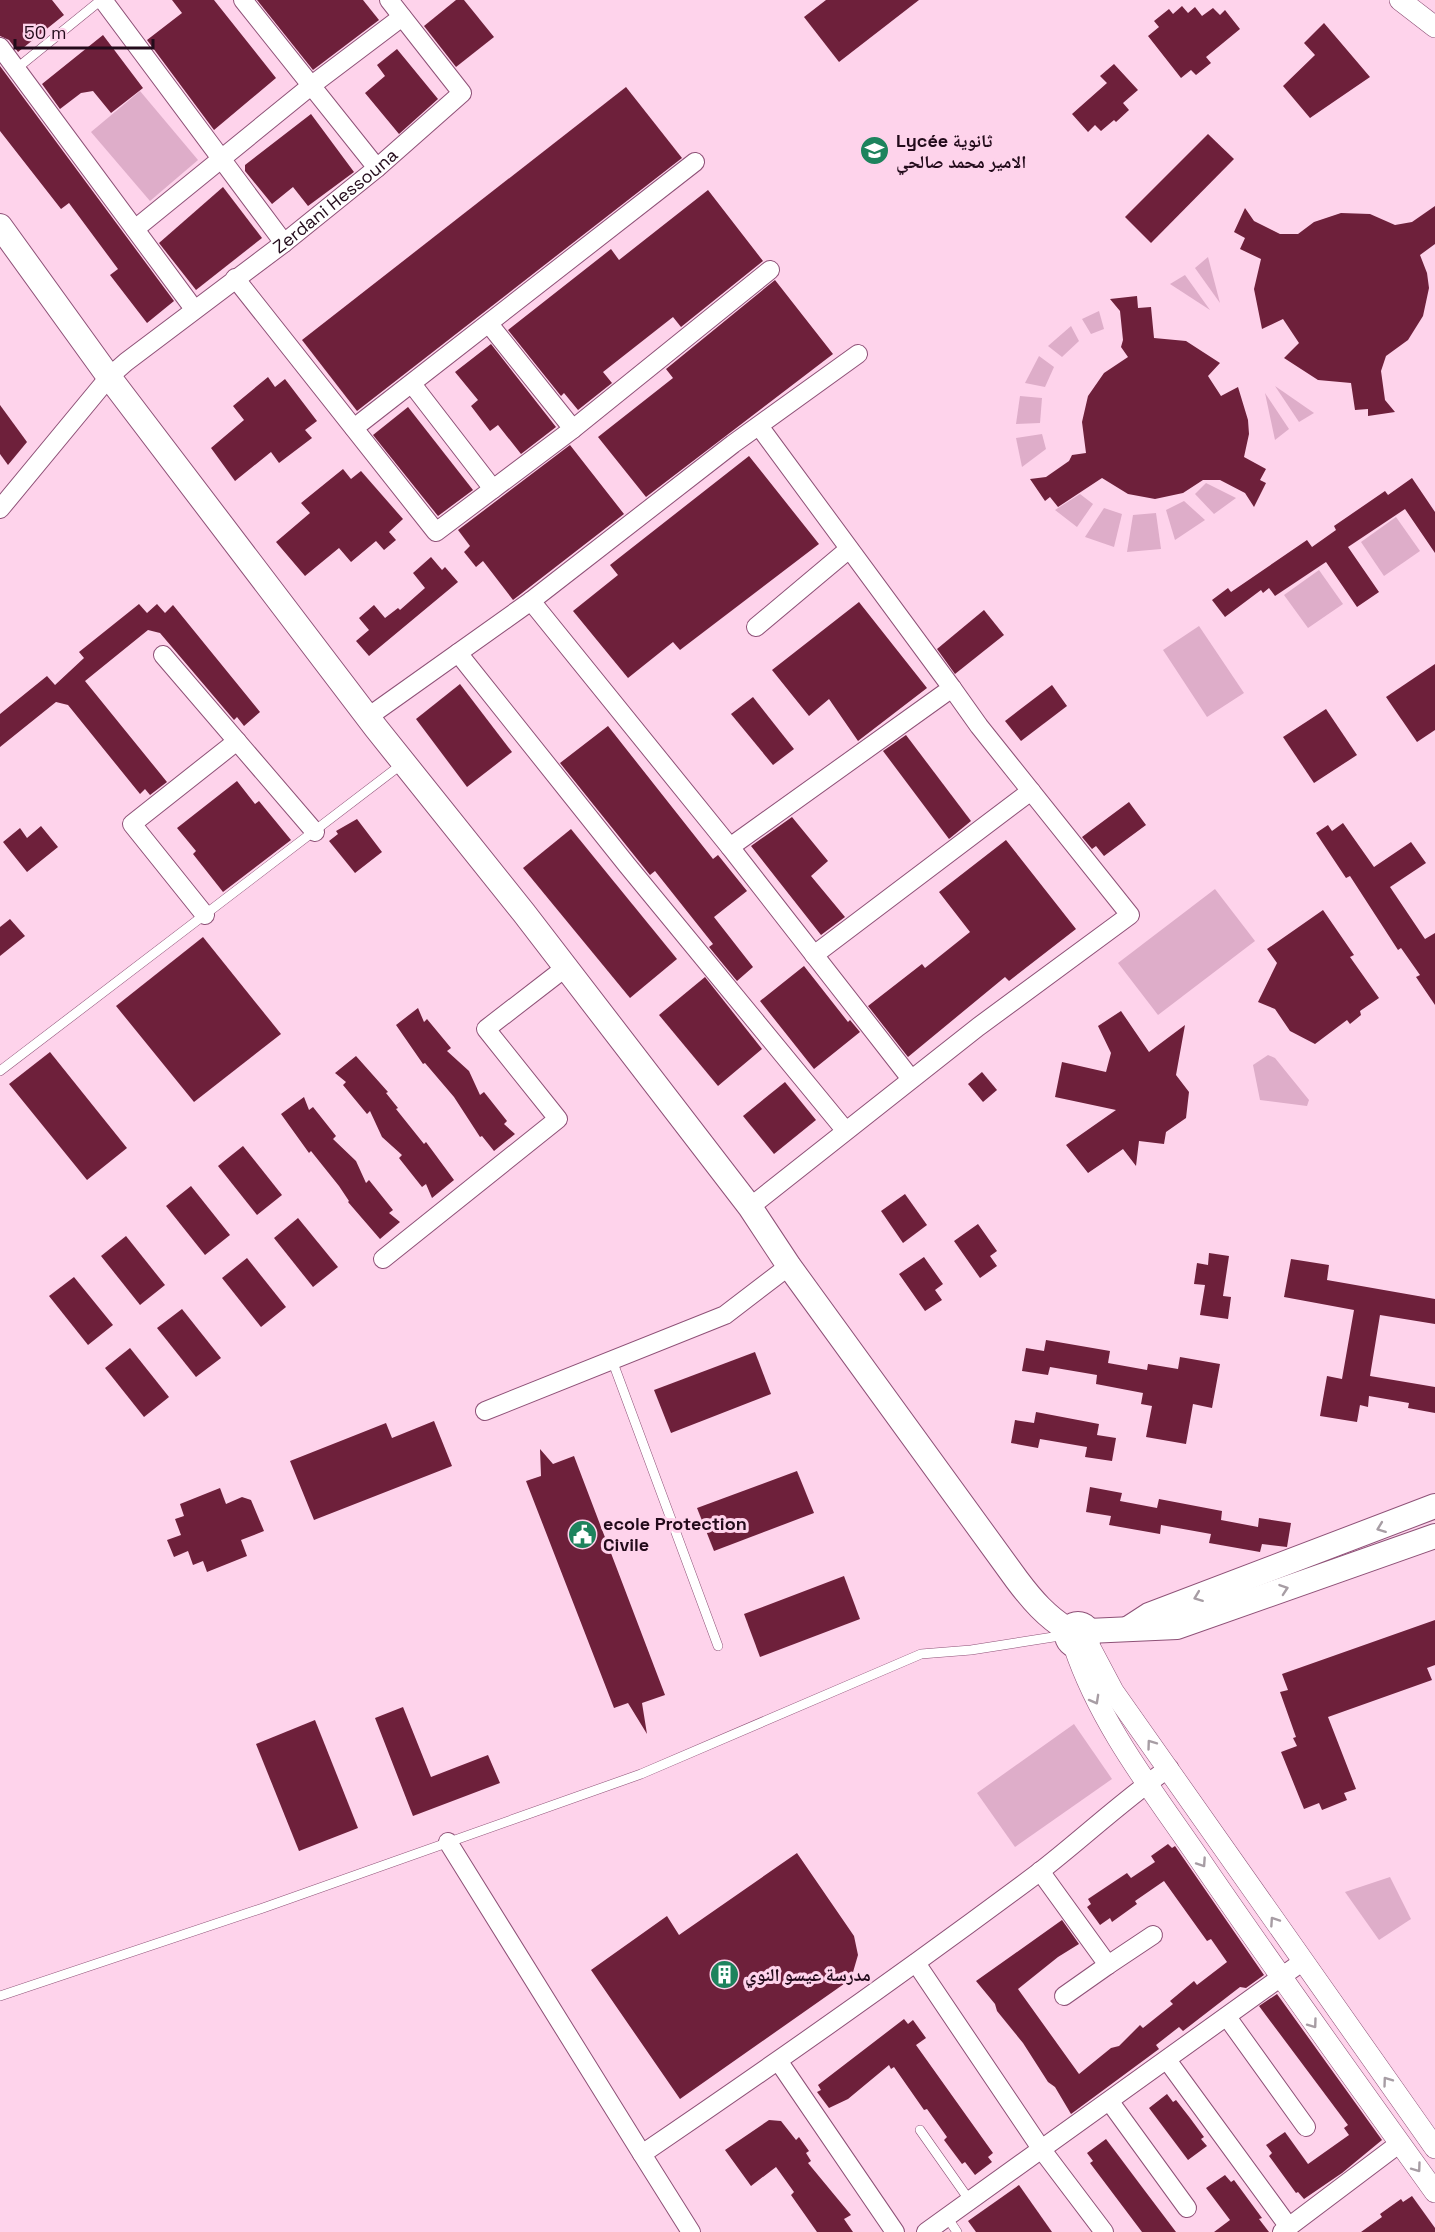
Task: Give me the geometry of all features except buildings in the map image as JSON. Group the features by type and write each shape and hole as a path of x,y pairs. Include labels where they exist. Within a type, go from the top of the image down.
{"main road":[{"path":"0,226 109,377 368,717 750,1207 789,1266 1029,1596 1051,1619 1077,1637 1127,1630 1177,1627 1435,1536"},
{"path":"1127,1630 1149,1615 1435,1506"}],"street":[{"path":"102,0 284,243"},
{"path":"243,0 377,168"},
{"name":"Zerdani Hessouna","path":"2,500 109,377 194,309 284,243 377,168 462,93 389,0"},
{"path":"1400,0 1435,27"},
{"path":"135,229 312,85 402,18"},
{"path":"0,47 194,309"},
{"path":"354,428 695,162"},
{"path":"236,278 436,532 573,429 770,270"},
{"path":"489,324 573,429"},
{"path":"368,717 531,601 759,426 858,354"},
{"path":"412,384 493,489"},
{"path":"750,1207 911,1079 1131,915 952,688 759,426"},
{"path":"756,627 849,549"},
{"path":"531,601 730,847 911,1079"},
{"path":"458,653 539,751 627,865 845,1130"},
{"path":"163,655 315,832"},
{"path":"730,847 952,688"},
{"path":"205,915 132,824 237,741"},
{"path":"814,955 1031,791"},
{"path":"383,1259 558,1119 486,1029 565,968"},
{"path":"486,1411 724,1315 789,1266"},
{"path":"1077,1637 1302,1962 1428,2123 1435,2148"},
{"path":"1077,1637 1096,1703 1147,1783 1281,1978 1435,2192"},
{"path":"642,2154 779,2061 916,1963 1040,1870 1147,1783 1169,1768"},
{"path":"448,1842 692,2232"},
{"path":"1040,1870 1108,1965"},
{"path":"1064,1996 1153,1935"},
{"path":"927,2232 952,2225 970,2201 1302,1962"},
{"path":"916,1963 1042,2150 1104,2232"},
{"path":"1227,2017 1305,2127"},
{"path":"1167,2060 1285,2230 1428,2123"},
{"path":"779,2061 895,2232"},
{"path":"1110,2102 1187,2208"}],"lane":[{"path":"16,69 102,0"},
{"path":"0,1071 404,762"},
{"path":"612,1360 718,1646"},
{"path":"0,1996 641,1774 921,1654 1077,1637"},
{"path":"920,2130 970,2201"}],"shaded area":[{"path":"140,91 198,160 150,201 91,132"},
{"path":"1208,257 1220,303 1195,268"},
{"path":"1185,275 1210,310 1170,284"},
{"path":"1099,311 1104,329 1091,334 1082,319"},
{"path":"1071,326 1079,341 1062,357 1048,346"},
{"path":"1039,356 1054,367 1045,387 1025,383"},
{"path":"1275,386 1314,413 1299,422"},
{"path":"1265,393 1289,429 1275,440"},
{"path":"1020,396 1042,398 1040,423 1016,424"},
{"path":"1042,434 1046,449 1022,467 1016,438"},
{"path":"1206,483 1236,498 1214,514 1195,494"},
{"path":"1080,494 1093,504 1077,527 1055,510"},
{"path":"1184,501 1205,520 1175,540 1166,510"},
{"path":"1104,508 1122,514 1114,547 1085,537"},
{"path":"1156,513 1161,549 1127,552 1133,515"},
{"path":"1396,517 1420,551 1384,576 1361,542"},
{"path":"1319,570 1343,604 1308,628 1284,595"},
{"path":"1199,626 1244,693 1207,717 1163,650"},
{"path":"1215,889 1255,941 1158,1015 1118,963"},
{"path":"1268,1055 1275,1058 1309,1100 1307,1106 1260,1100 1253,1065"},
{"path":"1074,1724 1112,1779 1015,1847 977,1793"},
{"path":"1390,1877 1411,1919 1379,1940 1345,1892"}],"place":[{"name":"Lycée ثانوية الامير محمد صالحي","path":"875,151"},
{"name":"ecole Protection Civile","path":"582,1534"},
{"name":"مدرسة عيسو النوي","path":"724,1975"}]}
